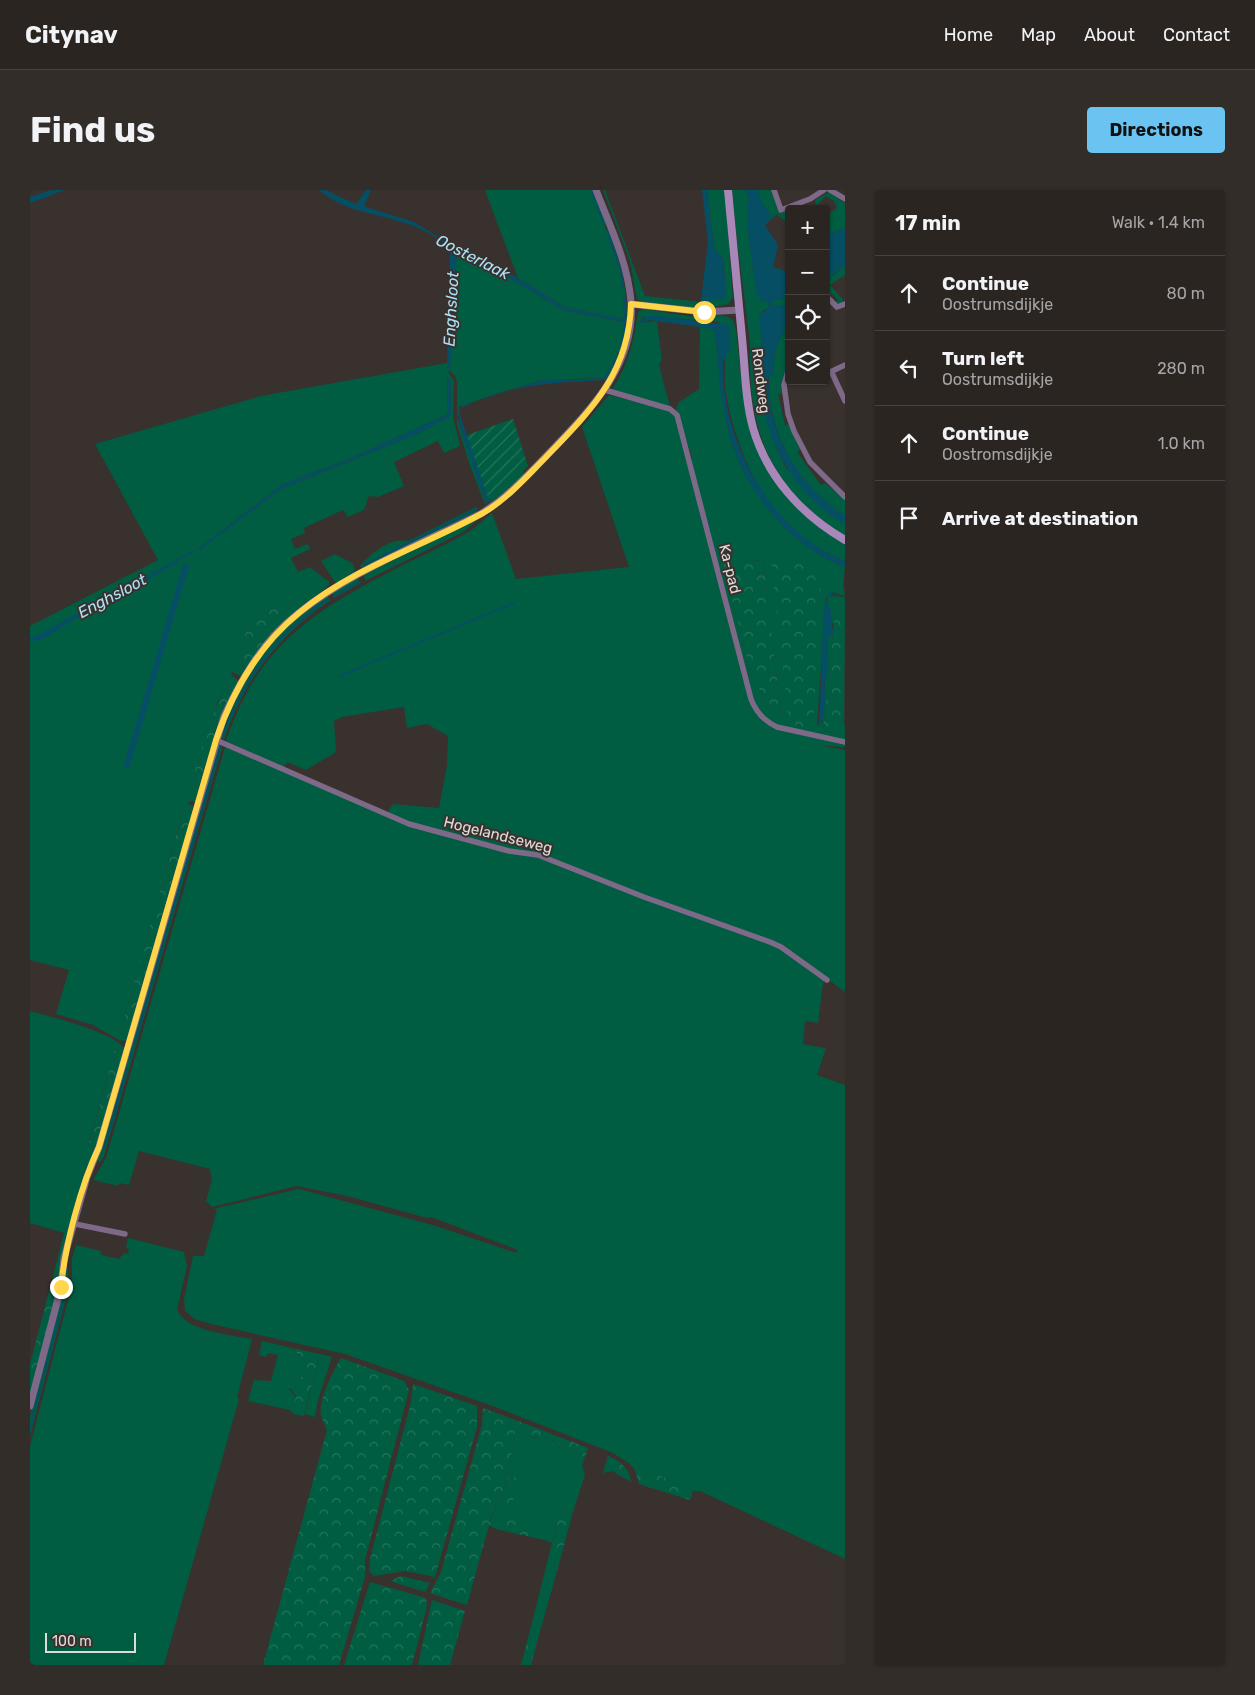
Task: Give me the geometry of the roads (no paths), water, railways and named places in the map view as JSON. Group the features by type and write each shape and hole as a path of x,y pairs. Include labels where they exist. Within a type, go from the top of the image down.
{"main road":[{"name":"Rondweg","path":"728,190 747,394 753,428 766,458 793,499 818,522 845,540"}],"street":[{"path":"30,1406 61,1287 64,1258 87,1177 99,1147 224,716 242,678 272,638 300,611 341,584 490,508 520,483 582,418 605,390 625,351 631,304 620,252 596,190"},
{"path":"774,190 781,210 810,199 824,190"},
{"path":"830,190 845,199"},
{"path":"830,300 838,307 845,304"},
{"path":"631,304 704,312 739,310"},
{"path":"830,373 845,365"},
{"path":"830,376 845,401"},
{"path":"785,383 788,414 802,448 820,474 845,497"},
{"name":"Ka-pad","path":"605,390 670,409 677,415 754,706 763,718 777,727 845,742"},
{"name":"Hogelandseweg","path":"216,740 409,824 503,850 538,855 644,897 770,942 781,947 827,980"},
{"path":"75,1224 124,1234"}],"water":[{"path":"51,190 65,190 30,203 30,197"},
{"path":"318,190 325,190 356,204 366,190 371,190 365,204 366,207 414,222 472,258 508,272 564,307 623,319 624,322 563,310 506,276 457,254 450,369 447,369 450,250 440,240 415,227 340,204"},
{"path":"702,190 707,190 714,248 723,259 726,298 702,302 708,242"},
{"path":"745,190 757,190 763,205 773,218 765,225 778,245 773,267 785,271 785,298 771,301 773,307 785,305 785,328 775,349 773,373 769,376 769,397 773,417 779,437 788,456 813,490 845,516 845,524 828,513 798,483 786,466 768,427 761,386 762,353 759,314 769,308 768,302 761,301 756,291 747,223 749,198"},
{"path":"845,228 845,265 830,277 830,250 830,234"},
{"path":"645,316 661,316 729,325 730,348 723,365 725,394 731,424 742,453 756,481 774,507 795,529 819,548 845,561 845,567 826,559 792,535 764,504 742,468 734,449 725,414 720,385 717,344 713,329 650,320 638,324"},
{"path":"447,377 450,377 451,412 449,417 417,434 281,489 200,550 198,549 283,484 349,459 446,415 448,412"},
{"path":"543,380 571,380 571,382 545,384 506,391"},
{"path":"480,400 460,410 460,415 489,501 486,503 466,447 457,412 465,404"},
{"path":"192,551 143,583 104,601 45,638 30,642 30,638"},
{"path":"830,590 833,594 845,597 832,595 828,597 827,607 831,610 833,634 828,637 828,676 825,678 825,710 819,727 824,608"}],"waterway":[{"path":"591,190 603,222"},
{"path":"607,231 621,271 623,288"},
{"name":"Oosterlaak","path":"620,351 625,326 624,297"},
{"path":"571,381 605,379 616,358"},
{"path":"364,565 477,509"},
{"name":"Enghsloot","path":"189,555 194,552"},
{"path":"127,765 186,566"},
{"path":"335,595 359,582"},
{"name":"Enghsloot","path":"99,604 110,597"},
{"path":"222,735 252,675 264,658 292,627 328,599"},
{"path":"340,676 514,603"},
{"path":"184,872 220,747"},
{"path":"134,1045 181,879"},
{"path":"130,1058 132,1049"},
{"path":"104,1148 127,1069"},
{"path":"30,1428 66,1291"}]}
